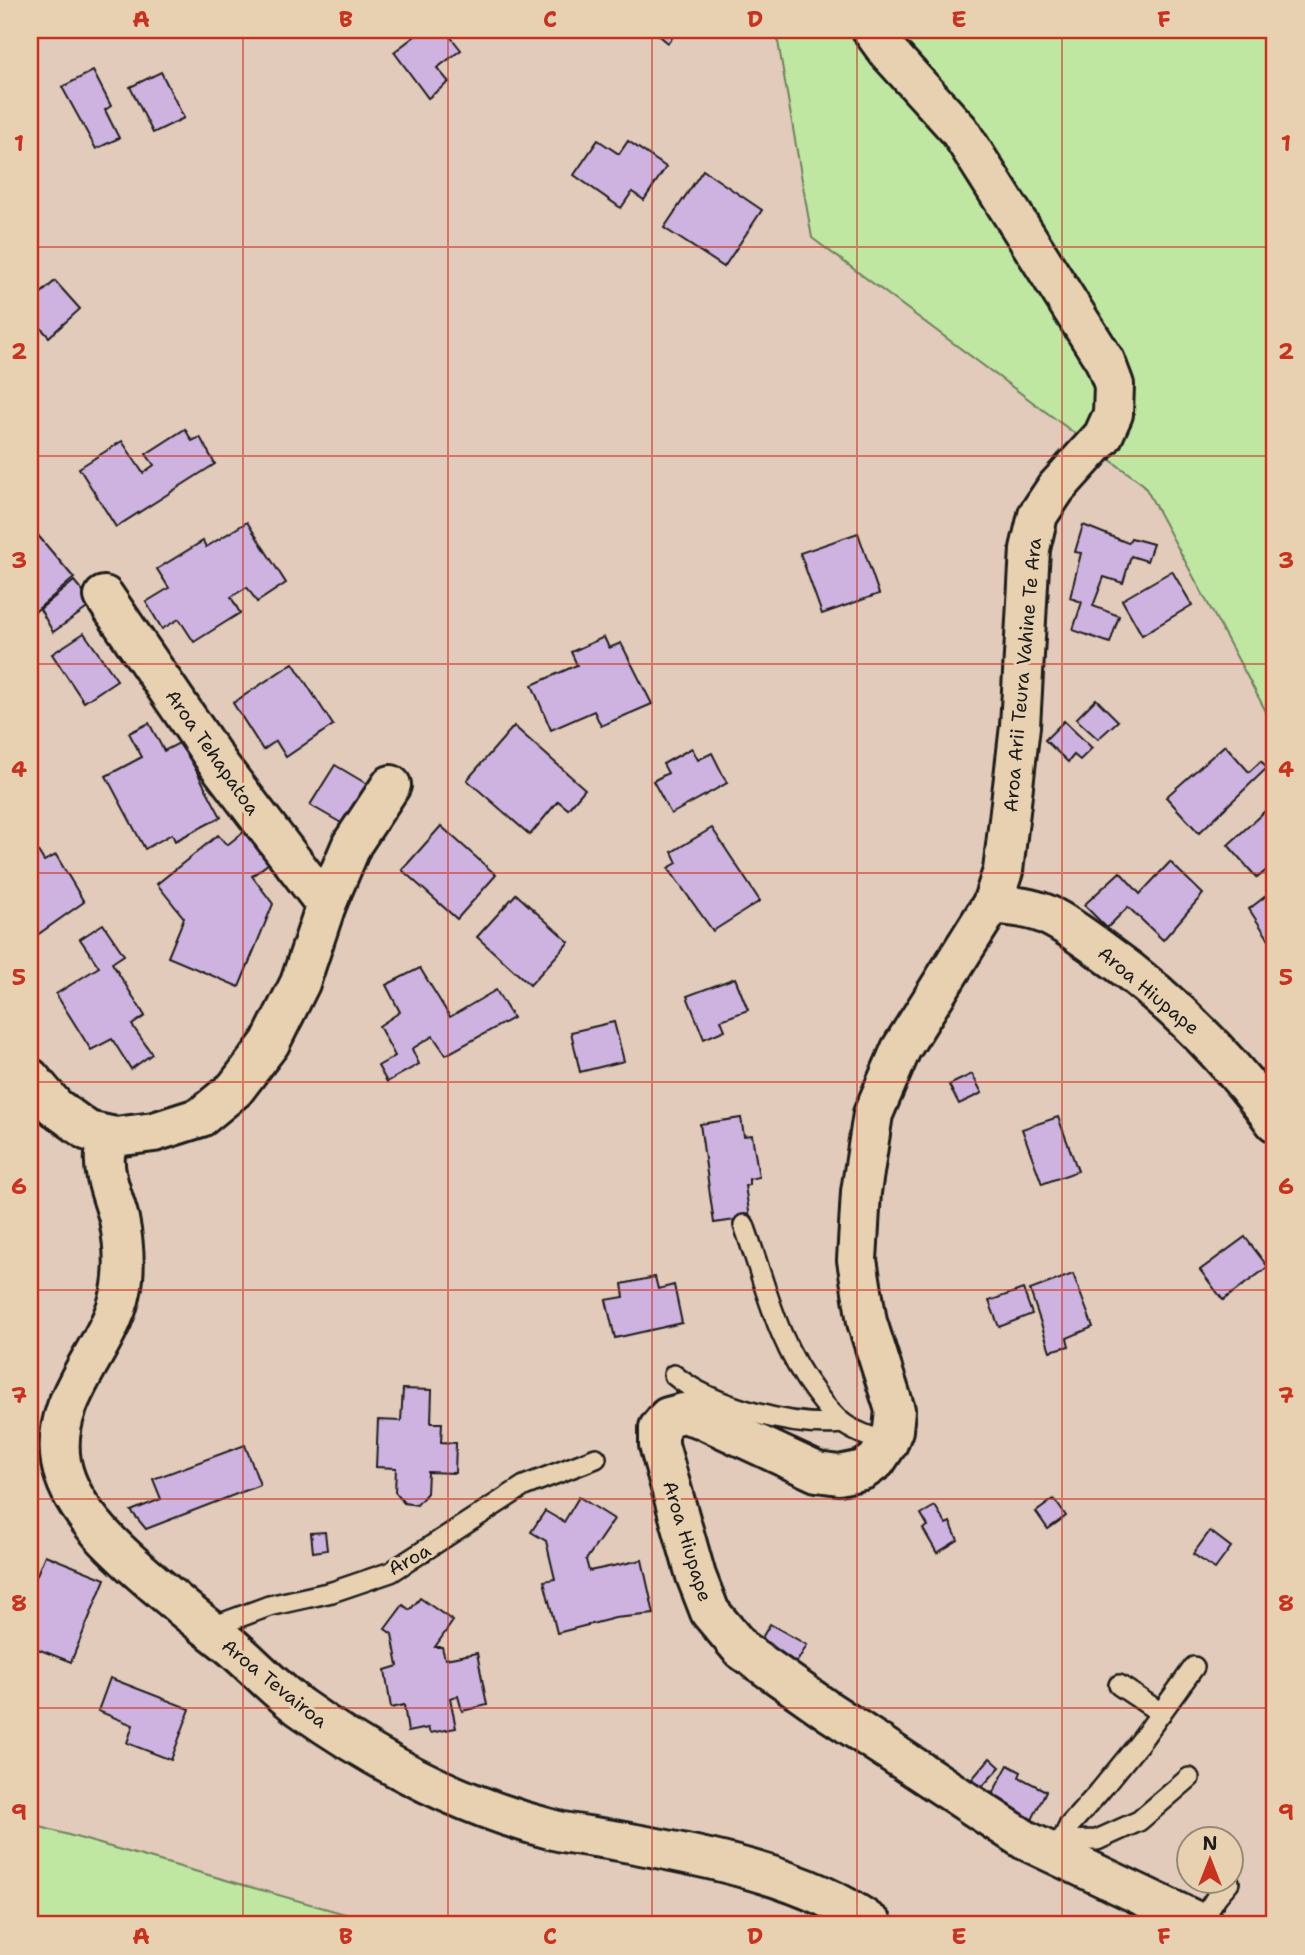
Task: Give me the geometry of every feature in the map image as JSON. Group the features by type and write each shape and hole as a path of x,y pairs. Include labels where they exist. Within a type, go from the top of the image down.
{"street":[{"name":"Aroa Arii Teura Vahine Te Ara","path":"872,30 888,52 959,130 1105,361 1114,385 1113,414 1103,436 1056,488 1038,515 1030,549 1020,726 1003,871 992,904 901,1049 873,1114 861,1192 857,1259 867,1322 895,1410 896,1420 888,1443"},
{"name":"Aroa Tehapatoa","path":"104,596 219,765 326,905"},
{"path":"30,1078 55,1107 88,1131 109,1136 154,1132 201,1117 235,1089 270,1043 300,984 326,905 352,844 391,785"},
{"name":"Aroa Hiupape","path":"992,904 1045,913 1128,969 1212,1045 1255,1094 1275,1122"},
{"name":"Aroa Tevairoa","path":"109,1136 104,1157 124,1247 123,1282 113,1315 79,1378 66,1410 60,1439 61,1463 72,1492 107,1540 131,1564 207,1629 230,1645 297,1706 437,1788 499,1813 555,1830 679,1852 729,1864 823,1896 873,1925"},
{"name":"Aroa Hiupape","path":"888,1443 876,1461 863,1470 839,1475 817,1472 703,1419 683,1413 668,1417 659,1428 659,1445 696,1576 710,1612 742,1650 827,1710 1013,1832 1060,1849 1202,1924"}],"lane":[{"path":"744,1225 781,1336 798,1370 821,1401 842,1423 861,1434 888,1443"},
{"path":"674,1375 685,1385 710,1397 786,1421 822,1425 842,1423"},
{"name":"Aroa","path":"207,1629 269,1606 332,1592 391,1572 524,1486 596,1458"},
{"path":"1060,1849 1069,1826 1100,1791 1194,1667"},
{"path":"1119,1685 1161,1713"},
{"path":"1060,1849 1097,1840 1139,1821 1189,1778"},
{"name":"Aroa Hiupape","path":"1202,1924 1217,1896"}],"green space":[{"path":"776,30 1275,30 1275,728 1144,485 812,238"},
{"path":"30,1824 345,1914 394,1925 30,1925"}],"building":[{"path":"423,30 445,30 461,50 437,68 449,82 428,98 394,52"},
{"path":"653,30 678,30 668,43"},
{"path":"93,71 111,106 105,110 119,138 96,149 62,87"},
{"path":"161,72 184,118 153,133 130,87"},
{"path":"30,131 38,147 30,151"},
{"path":"598,140 619,154 628,141 666,167 644,200 632,192 621,208 574,175"},
{"path":"703,170 762,210 724,267 664,228"},
{"path":"55,281 80,309 49,337 30,316 30,303"},
{"path":"185,429 192,441 200,437 215,464 116,527 79,468 122,441 143,473 154,465 146,454"},
{"path":"247,522 286,583 257,602 247,587 231,597 240,613 194,642 179,619 162,629 146,602 169,588 157,569 203,541 206,547"},
{"path":"1083,525 1128,543 1131,538 1153,544 1147,561 1131,556 1123,583 1104,577 1093,606 1119,616 1110,643 1073,630 1082,602 1070,598 1081,553 1075,552"},
{"path":"30,526 74,578 30,616"},
{"path":"858,533 879,594 822,614 800,553"},
{"path":"1172,571 1192,605 1142,635 1122,600"},
{"path":"74,581 93,604 53,632 40,609"},
{"path":"84,633 117,680 84,702 52,654"},
{"path":"604,637 609,648 621,643 652,704 601,726 594,711 551,730 532,685 577,665 571,652"},
{"path":"293,663 333,725 286,757 276,741 263,750 233,703"},
{"path":"1096,699 1118,721 1098,739 1076,719"},
{"path":"1064,721 1092,748 1080,760 1074,755 1068,762 1045,740"},
{"path":"149,723 164,751 181,742 221,817 175,841 172,834 145,849 106,776 142,757 129,733"},
{"path":"514,726 585,789 568,809 558,801 530,835 467,780"},
{"path":"1225,745 1249,772 1261,761 1267,768 1199,833 1166,797"},
{"path":"692,748 698,760 712,753 727,783 671,814 653,781 668,773 663,764"},
{"path":"335,765 367,784 343,824 310,805"},
{"path":"1265,811 1275,822 1275,830 1268,837 1275,845 1275,863 1257,878 1228,845"},
{"path":"441,826 496,875 457,919 402,870"},
{"path":"712,828 760,901 713,931 668,868 677,863 672,852"},
{"path":"245,831 269,863 252,876 273,904 239,987 168,957 184,918 157,884 218,835 227,845"},
{"path":"30,838 44,861 56,855 84,902 30,940"},
{"path":"1170,862 1203,894 1163,940 1128,907 1107,928 1084,905 1120,872 1140,894"},
{"path":"1275,889 1275,949 1249,909"},
{"path":"516,894 569,942 530,985 477,937"},
{"path":"103,924 124,955 112,963 145,1016 132,1025 152,1054 131,1069 112,1039 91,1050 56,994 99,967 80,939"},
{"path":"420,968 450,1017 496,990 513,1018 446,1055 433,1036 412,1049 419,1064 387,1082 378,1066 395,1056 379,1026 400,1012 386,985"},
{"path":"735,978 748,1010 721,1020 725,1030 704,1039 687,996"},
{"path":"614,1022 624,1061 580,1072 571,1032"},
{"path":"972,1074 982,1093 959,1104 949,1085"},
{"path":"1058,1117 1078,1171 1042,1184 1022,1129"},
{"path":"741,1118 744,1136 752,1135 759,1177 749,1179 749,1185 745,1186 750,1218 714,1223 700,1124"},
{"path":"1245,1237 1268,1267 1223,1300 1200,1270"},
{"path":"1073,1274 1093,1327 1067,1338 1069,1346 1050,1351 1030,1290"},
{"path":"655,1277 658,1289 674,1285 682,1323 615,1338 606,1300 624,1297 622,1284"},
{"path":"1023,1289 1032,1314 999,1327 989,1301"},
{"path":"403,1389 432,1390 431,1423 442,1423 441,1442 456,1443 455,1473 428,1472 427,1493 417,1505 404,1503 395,1492 396,1468 376,1467 378,1420 401,1421"},
{"path":"245,1445 260,1485 146,1529 131,1511 161,1499 153,1479"},
{"path":"579,1497 614,1519 586,1560 589,1571 642,1560 654,1614 615,1618 557,1633 544,1581 555,1579 546,1541 531,1532 545,1511 564,1522"},
{"path":"1054,1499 1066,1516 1048,1529 1036,1512"},
{"path":"935,1506 946,1524 950,1522 958,1540 937,1553 923,1529 928,1526 921,1514"},
{"path":"1210,1531 1231,1547 1215,1569 1193,1554"},
{"path":"325,1532 327,1550 313,1552 311,1533"},
{"path":"45,1555 105,1579 71,1662 30,1646 30,1591"},
{"path":"420,1598 453,1621 435,1647 442,1647 445,1659 477,1653 487,1705 462,1711 458,1696 450,1698 456,1728 430,1733 428,1728 408,1732 404,1705 391,1708 385,1670 398,1666 392,1634 385,1629 403,1605 410,1610"},
{"path":"770,1624 807,1645 795,1665 759,1643"},
{"path":"110,1678 190,1709 171,1760 127,1743 133,1725 98,1711"},
{"path":"990,1758 1000,1767 981,1788 972,1779"},
{"path":"1008,1765 1021,1772 1019,1777 1046,1791 1032,1820 990,1798"}]}
